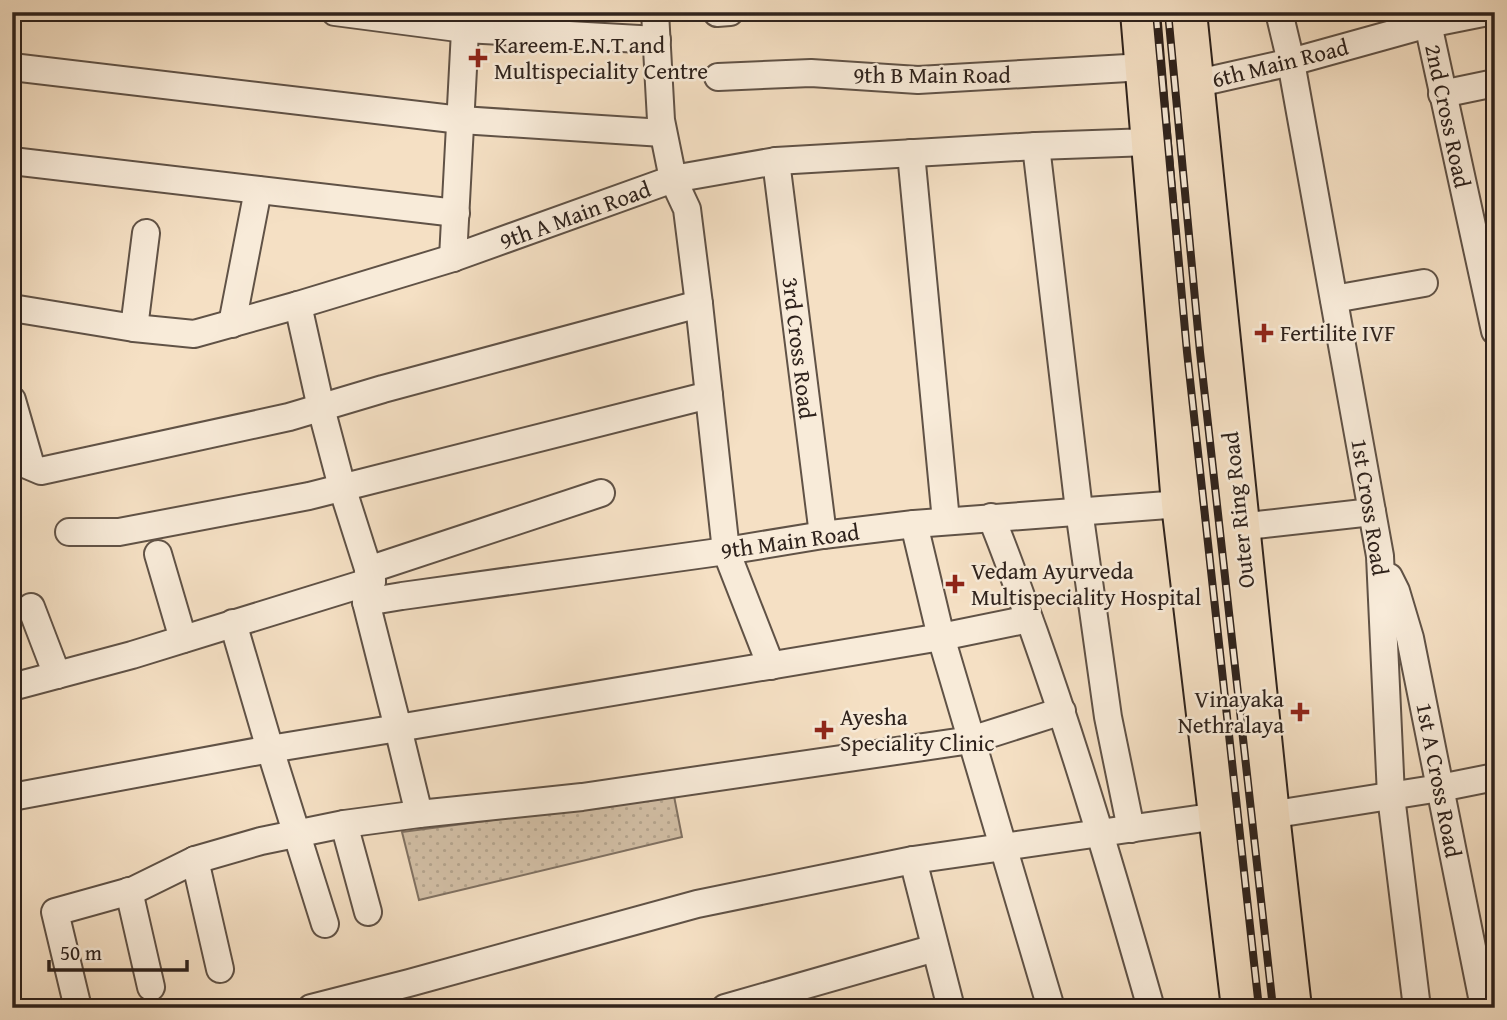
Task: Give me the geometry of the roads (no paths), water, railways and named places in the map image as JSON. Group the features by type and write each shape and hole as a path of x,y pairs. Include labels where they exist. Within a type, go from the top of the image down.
{"highway":[{"path":"1140,12 1181,503 1241,1008"},
{"name":"Outer Ring Road","path":"1186,12 1292,1008"}],"street":[{"path":"335,12 466,20 657,40"},
{"path":"655,12 661,120 673,180 687,209 726,551 771,666"},
{"path":"717,13 730,12"},
{"name":"1st Cross Road","path":"1279,12 1291,62 1380,556 1391,796 1417,1008"},
{"name":"6th Main Road","path":"1194,84 1291,62 1428,24 1488,12"},
{"path":"453,258 466,20"},
{"name":"2nd Cross Road","path":"1428,24 1495,331"},
{"path":"12,67 461,120 663,133"},
{"name":"9th B Main Road","path":"719,77 811,74 918,80 1145,67"},
{"path":"1442,93 1495,83"},
{"name":"9th A Main Road","path":"12,308 134,328 194,334 453,258 673,180 776,161 1036,145 1150,142"},
{"path":"1036,145 1079,510 1108,717 1131,829"},
{"path":"911,153 946,521"},
{"path":"12,161 456,213"},
{"name":"3rd Cross Road","path":"776,161 823,535"},
{"path":"232,324 258,190"},
{"path":"134,328 146,233"},
{"path":"1334,299 1424,283"},
{"path":"12,400 22,464 41,471 289,417 699,304"},
{"path":"298,305 321,408 369,584 398,729 419,814"},
{"path":"69,532 119,532 309,496 709,395"},
{"path":"12,687 369,584 601,493"},
{"name":"9th Main Road","path":"369,584 402,596 914,524 1181,503"},
{"path":"1240,527 1372,512"},
{"path":"991,517 1062,710 1101,833 1151,1008"},
{"path":"914,524 941,637 1051,1008"},
{"path":"158,554 183,639"},
{"name":"1st A Cross Road","path":"1380,556 1396,591 1410,638 1486,1006"},
{"path":"31,607 57,675"},
{"path":"12,797 270,749 941,637 1029,619"},
{"path":"233,624 325,923"},
{"path":"78,1008 55,912 129,891 195,860 261,841 344,824 582,797 971,740 1062,710"},
{"path":"1270,815 1495,777"},
{"path":"311,1008 697,904 913,860 1218,816"},
{"path":"344,824 368,912"},
{"path":"195,860 220,969"},
{"path":"913,860 951,1008"},
{"path":"129,891 151,987"},
{"path":"725,1008 935,948"}],"railway":[{"path":"1156,12 1187,352 1259,1008"},
{"path":"1168,12 1200,352 1273,1008"}],"place":[{"name":"Kareem E.N.T and Multispeciality Centre","path":"478,58"},
{"name":"Fertilite IVF","path":"1264,333"},
{"name":"Vedam Ayurveda Multispeciality Hospital","path":"955,584"},
{"name":"Vinayaka Nethralaya","path":"1300,712"},
{"name":"Ayesha Speciality Clinic","path":"824,730"}]}
